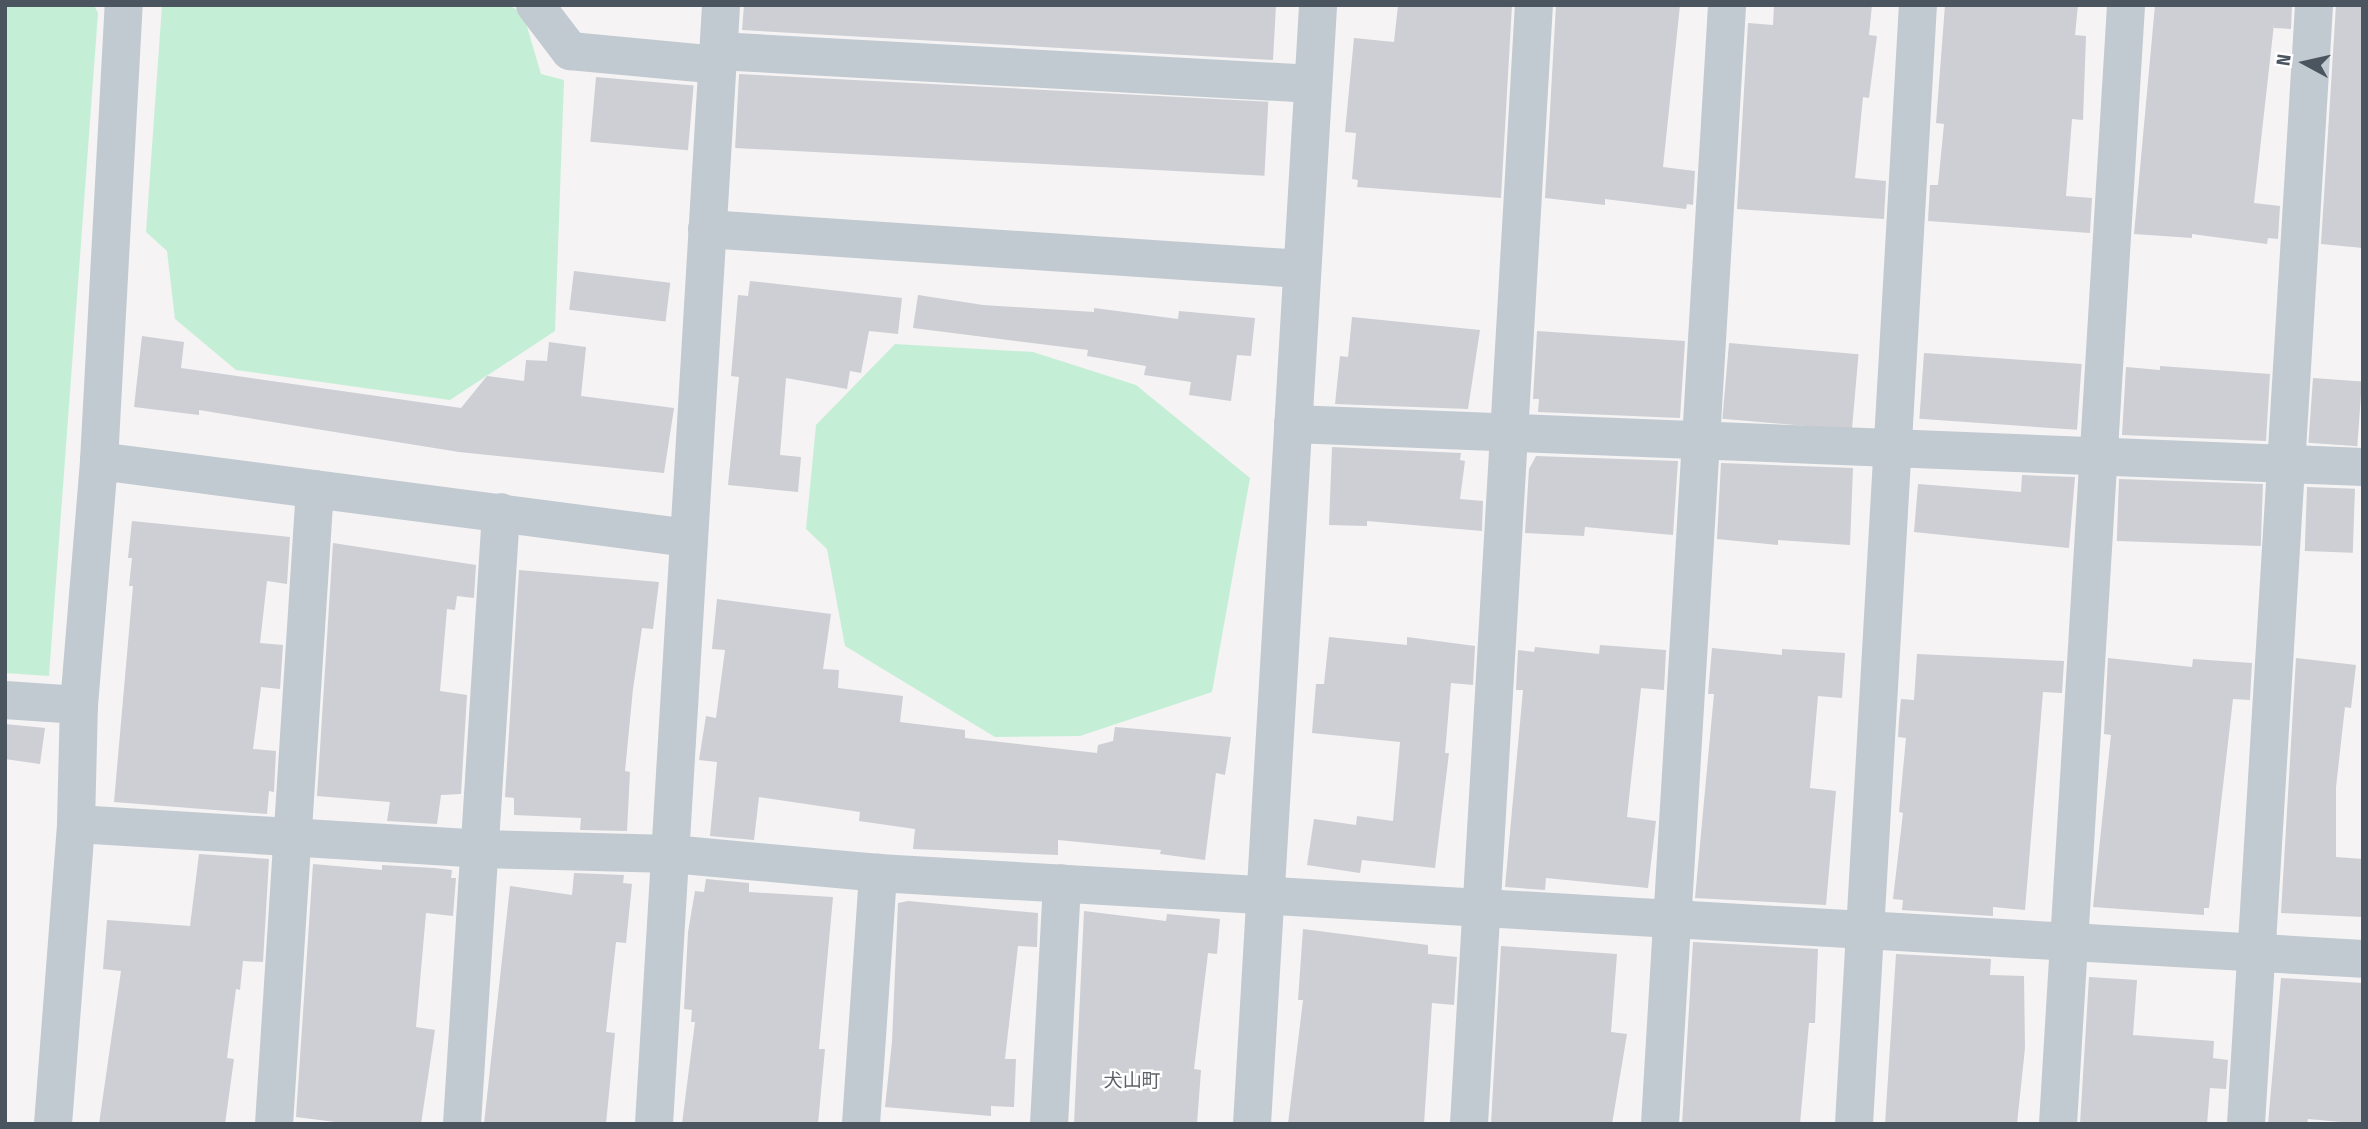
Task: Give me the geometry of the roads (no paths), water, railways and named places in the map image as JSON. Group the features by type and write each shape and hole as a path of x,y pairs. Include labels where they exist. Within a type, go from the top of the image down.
{"street":[{"path":"52,1124 76,824 79,705 99,461 124,5"},
{"path":"535,5 570,51 1313,85"},
{"path":"654,1124 720,5"},
{"path":"1252,1124 1318,5"},
{"path":"1469,1124 1534,5"},
{"path":"1660,1124 1727,5"},
{"path":"1854,1124 1889,448 1917,5"},
{"path":"2058,1124 2126,5"},
{"path":"2246,1124 2259,954 2284,464 2314,5"},
{"path":"707,229 1302,269"},
{"path":"1293,424 2363,467"},
{"path":"99,461 689,538"},
{"path":"274,1124 315,489"},
{"path":"462,1124 501,512"},
{"path":"5,700 79,705"},
{"path":"76,824 293,835 479,849 670,854 878,873 1866,928 2070,945 2363,959"},
{"path":"861,1124 878,873"},
{"path":"1049,1124 1062,883"}],"district":[{"name":"犬山町","path":"1132,1081"}]}
